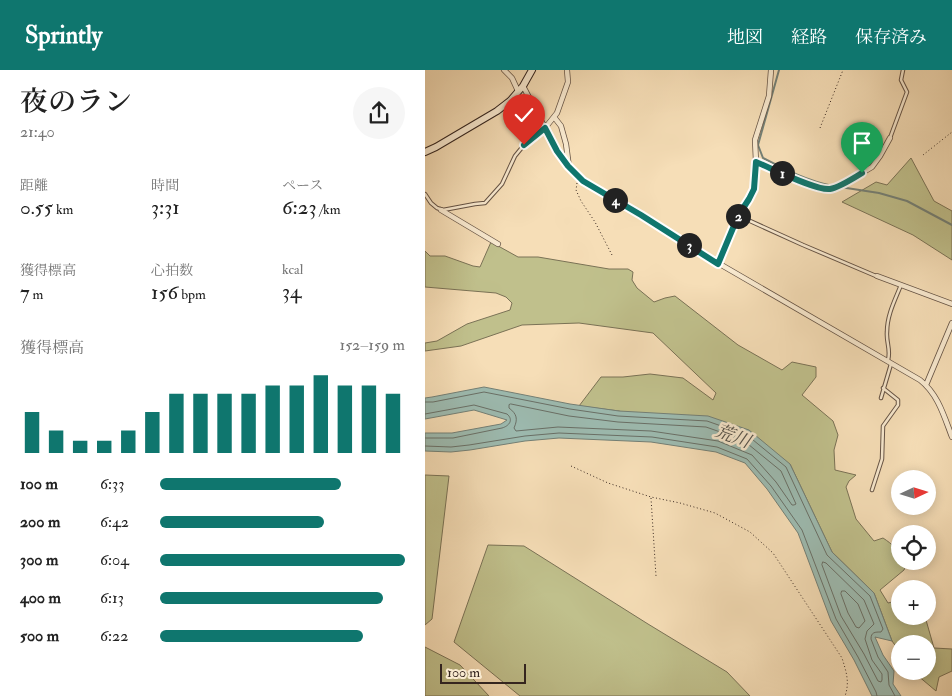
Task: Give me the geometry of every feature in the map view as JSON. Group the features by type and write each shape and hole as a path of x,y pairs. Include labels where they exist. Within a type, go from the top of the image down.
{"street":[{"path":"504,70 520,88 569,168 583,181 718,264 920,380 927,385 933,394 952,437"},
{"path":"425,152 497,111 510,101 532,70"},
{"path":"545,128 557,112 568,82 567,70"},
{"path":"718,264 738,216 754,189 755,140 769,96 771,70"},
{"path":"553,117 561,126 566,144 569,168"},
{"path":"756,162 815,187 830,189 843,184 872,167 890,138"},
{"path":"862,147 880,156"},
{"path":"441,210 498,244"},
{"path":"877,276 952,304"},
{"path":"927,385 952,323"}],"lane":[{"path":"890,138 907,92 901,80 903,70"},
{"path":"425,194 431,203 441,210 485,203 502,184 515,156 524,145 545,128"},
{"path":"738,216 877,276"},
{"path":"881,398 890,362 886,334 888,317 901,285"},
{"path":"872,490 882,460 883,426 898,405 898,400 883,388"}],"path":[{"path":"820,128 843,70"},
{"path":"923,155 952,132"},
{"path":"577,176 576,190 612,255"},
{"path":"571,466 608,483 651,498 680,503 715,513 749,532 773,554 842,658 847,676 845,696"},
{"path":"651,498 657,576"}],"green space":[{"path":"911,158 934,201 952,211 952,260 913,235 842,202 876,182 887,185"},
{"path":"491,242 518,257 538,257 609,269 628,269 633,272 632,280 637,288 654,302 675,296 738,345 782,370 792,362 816,367 816,377 802,395 833,421 838,435 834,450 835,470 856,475 849,481 846,487 856,519 874,541 883,538 891,544 891,570 904,570 880,590 888,603 891,602 891,625 927,625 930,635 891,635 891,638 874,593 832,552 790,464 619,411 579,406 601,377 650,374 683,378 713,400 716,393 653,333 579,323 522,325 461,346 425,351 425,343 437,341 467,324 510,310 512,303 506,297 496,293 425,287 425,251 430,256 445,256 480,267"},
{"path":"425,475 449,476 432,619 425,625"},
{"path":"488,545 524,546 727,672 750,696 520,696 454,642"},
{"path":"425,647 460,665 489,696 425,696"},
{"path":"936,648 952,649 952,671 939,677 936,691 923,680 936,680"}],"water":[{"name":"荒川","path":"484,387 570,404 619,411 708,416 749,430 790,464 832,552 874,593 891,641 875,637 883,655 891,667 891,680 893,680 893,684 901,696 872,696 831,621 798,533 767,489 745,463 716,452 651,442 559,438 451,452 425,451 425,433 452,433 501,424 507,420 474,410 425,419 425,398"}],"waterway":[{"path":"779,70 758,145 763,158 806,178 833,186"},
{"path":"840,187 879,193 907,201 952,225"}],"route":[{"path":"524,145 545,128 557,151 568,166 583,181 718,264 738,216 754,189 756,162 815,187 830,189 862,173"}]}
